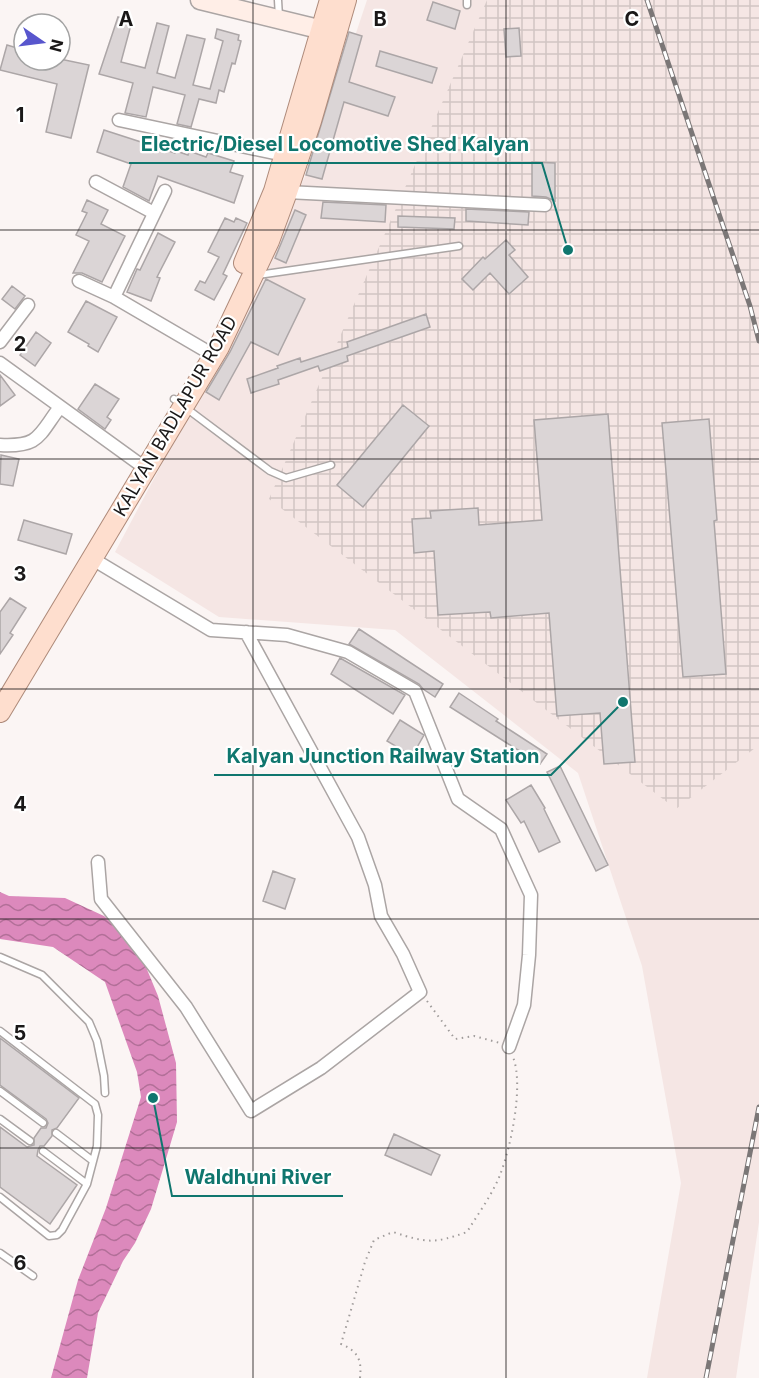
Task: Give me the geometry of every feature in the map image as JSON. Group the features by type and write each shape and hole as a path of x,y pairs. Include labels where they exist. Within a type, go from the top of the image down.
{"main road":[{"path":"200,0 329,32"},
{"name":"KALYAN BADLAPUR ROAD","path":"178,402 219,347 268,241 287,192 329,32 330,0"},
{"name":"KALYAN BADLAPUR ROAD","path":"0,690 178,402 239,277 274,191 284,155 329,32 346,0"},
{"name":"KALYAN BADLAPUR ROAD","path":"0,712 92,558 141,465"}],"street":[{"path":"119,120 284,155"},
{"path":"96,182 154,213"},
{"path":"114,297 165,191"},
{"path":"287,192 545,205"},
{"path":"79,281 114,297 203,350"},
{"path":"0,342 28,305"},
{"path":"0,363 141,465"},
{"path":"0,445 25,445 34,441 60,407"},
{"path":"92,558 212,630 287,635 348,652 415,692 458,799 501,829 531,895 530,955 524,1005 509,1047"},
{"path":"98,862 101,899 186,1007 251,1111 321,1068 420,992 403,954 381,916 375,885 358,837 246,632"}],"lane":[{"path":"278,0 279,19"},
{"path":"252,276 459,246"},
{"path":"178,402 270,471 286,478 330,465"},
{"path":"0,957 42,975 89,1022 97,1041 105,1093"},
{"path":"0,1030 94,1104 99,1124 98,1146 87,1184 57,1235 50,1236 0,1197"},
{"path":"0,1091 43,1123"},
{"path":"0,1119 30,1142"},
{"path":"56,1133 93,1161"},
{"path":"43,1151 87,1184"},
{"path":"0,1252 33,1276"}],"path":[{"path":"360,1378 361,1363 358,1355 353,1349 341,1344 365,1262 374,1240 393,1232 419,1240 441,1241 467,1232 500,1175 516,1113 517,1068 509,1047 474,1036 455,1039 420,992"}],"shaded area":[{"path":"367,0 759,0 759,1222 736,1378 647,1378 681,1183 642,966 578,773 395,630 219,617 115,552 207,379 315,156"},
{"path":"487,0 759,0 759,745 676,809 269,499"}],"water":[{"path":"0,892 9,896 65,898 104,916 136,943 158,996 176,1063 177,1122 151,1209 98,1313 87,1378 51,1378 78,1280 106,1208 141,1097 137,1072 105,982 53,947 0,939"}],"building":[{"path":"433,2 460,11 455,29 427,20"},
{"path":"118,17 132,21 121,62 145,68 157,23 169,26 157,73 175,78 187,35 205,39 193,85 210,89 223,41 215,38 217,29 239,35 238,40 241,41 235,64 232,63 224,92 219,90 216,103 199,99 191,127 177,124 185,95 153,87 146,117 125,113 133,83 99,74"},
{"path":"519,28 521,56 506,57 504,29"},
{"path":"349,32 362,36 349,82 395,97 388,116 344,102 322,179 306,175"},
{"path":"7,45 12,46 12,72 72,72 72,61 89,65 71,138 46,132 57,84 0,70"},
{"path":"380,51 437,68 432,83 376,66"},
{"path":"104,130 175,153 176,151 188,155 189,151 206,157 208,153 234,161 230,172 243,176 234,203 158,176 149,201 123,187 131,164 97,152"},
{"path":"532,162 555,163 555,201 546,197 532,196"},
{"path":"87,200 108,210 101,224 125,236 102,282 82,273 73,273 89,241 76,235 87,213 82,211"},
{"path":"323,202 386,205 385,222 321,218"},
{"path":"466,209 529,212 528,225 466,221"},
{"path":"295,210 306,215 286,263 275,258"},
{"path":"398,216 455,218 454,229 398,227"},
{"path":"225,218 234,222 236,218 247,223 223,274 227,276 214,300 195,290 200,281 205,283 219,257 208,252"},
{"path":"158,233 175,242 157,277 160,278 151,301 127,292 137,269 140,270"},
{"path":"506,240 515,250 509,255 528,277 509,294 490,273 473,290 462,279 483,257 485,259"},
{"path":"266,279 305,299 278,355 251,342 219,400 206,392 230,352"},
{"path":"12,286 25,296 15,309 2,299"},
{"path":"86,301 117,317 98,352 68,332"},
{"path":"426,314 430,327 347,356 348,361 320,371 318,366 278,380 279,384 251,393 247,379 300,358 301,362 348,347 347,342"},
{"path":"36,332 51,343 35,366 20,355"},
{"path":"0,375 15,395 0,406"},
{"path":"95,384 119,399 107,417 111,420 105,429 78,409"},
{"path":"403,405 429,426 363,507 337,485"},
{"path":"608,414 635,762 604,764 600,713 557,716 549,613 491,618 490,612 438,615 434,551 414,553 412,519 431,518 430,511 478,508 479,525 542,520 534,420"},
{"path":"709,419 726,674 683,677 662,423"},
{"path":"1,455 19,459 13,486 0,484"},
{"path":"24,520 72,534 66,554 18,540"},
{"path":"10,598 26,608 10,633 13,635 0,654 0,612"},
{"path":"359,629 443,684 435,697 419,684 349,644"},
{"path":"340,658 405,695 393,714 331,674"},
{"path":"459,693 498,719 496,721 547,754 540,764 450,707"},
{"path":"400,720 424,735 412,756 387,741"},
{"path":"560,766 608,865 596,871 547,772"},
{"path":"531,785 545,808 560,842 539,852 524,821 521,823 506,800"},
{"path":"273,871 295,879 285,909 263,901"},
{"path":"0,1038 79,1098 57,1128 52,1130 52,1136 38,1150 37,1156 77,1185 50,1224 0,1187 0,1127 27,1147 34,1145 34,1138 41,1128 46,1128 48,1123 46,1119 0,1085"},
{"path":"394,1134 440,1155 431,1175 385,1155"}],"railway":[{"path":"647,0 750,306 759,341"},
{"path":"706,1378 759,1107"}],"place":[{"name":"Electric/Diesel Locomotive Shed Kalyan","path":"568,250"},
{"name":"Kalyan Junction Railway Station","path":"623,702"},
{"name":"Waldhuni River","path":"153,1098"}]}
